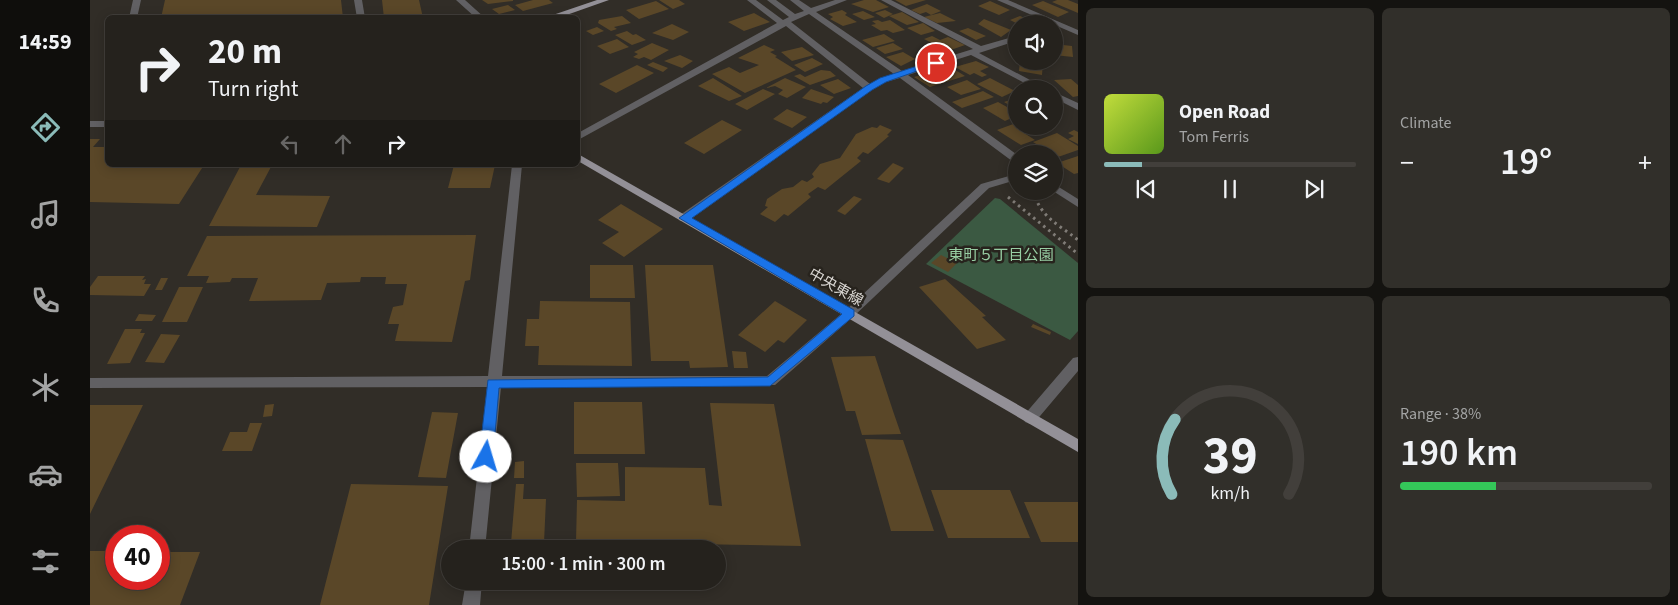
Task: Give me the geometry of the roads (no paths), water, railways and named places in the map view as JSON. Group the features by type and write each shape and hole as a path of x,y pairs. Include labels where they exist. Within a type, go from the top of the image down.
{"main road":[{"path":"558,15 605,0"},
{"name":"中央東線","path":"580,158 1078,446"}],"street":[{"path":"134,15 137,0"},
{"path":"358,0 360,15"},
{"path":"460,0 478,15"},
{"path":"750,0 788,19"},
{"path":"771,0 788,19 869,88"},
{"path":"794,0 901,74 1008,153"},
{"path":"580,136 788,19 843,0"},
{"path":"885,0 1028,80"},
{"path":"1001,0 1033,15"},
{"path":"1063,28 1077,33"},
{"path":"684,218 883,80 1008,40"},
{"path":"1063,99 1078,107"},
{"path":"90,124 105,124"},
{"path":"478,540 516,167"},
{"path":"90,383 770,381 850,313 985,186 1008,179"},
{"path":"1063,193 1078,204"},
{"path":"1030,418 1078,362"},
{"path":"472,605 473,590"}],"park label":[{"name":"東町５丁目公園","path":"1001,255"}]}
